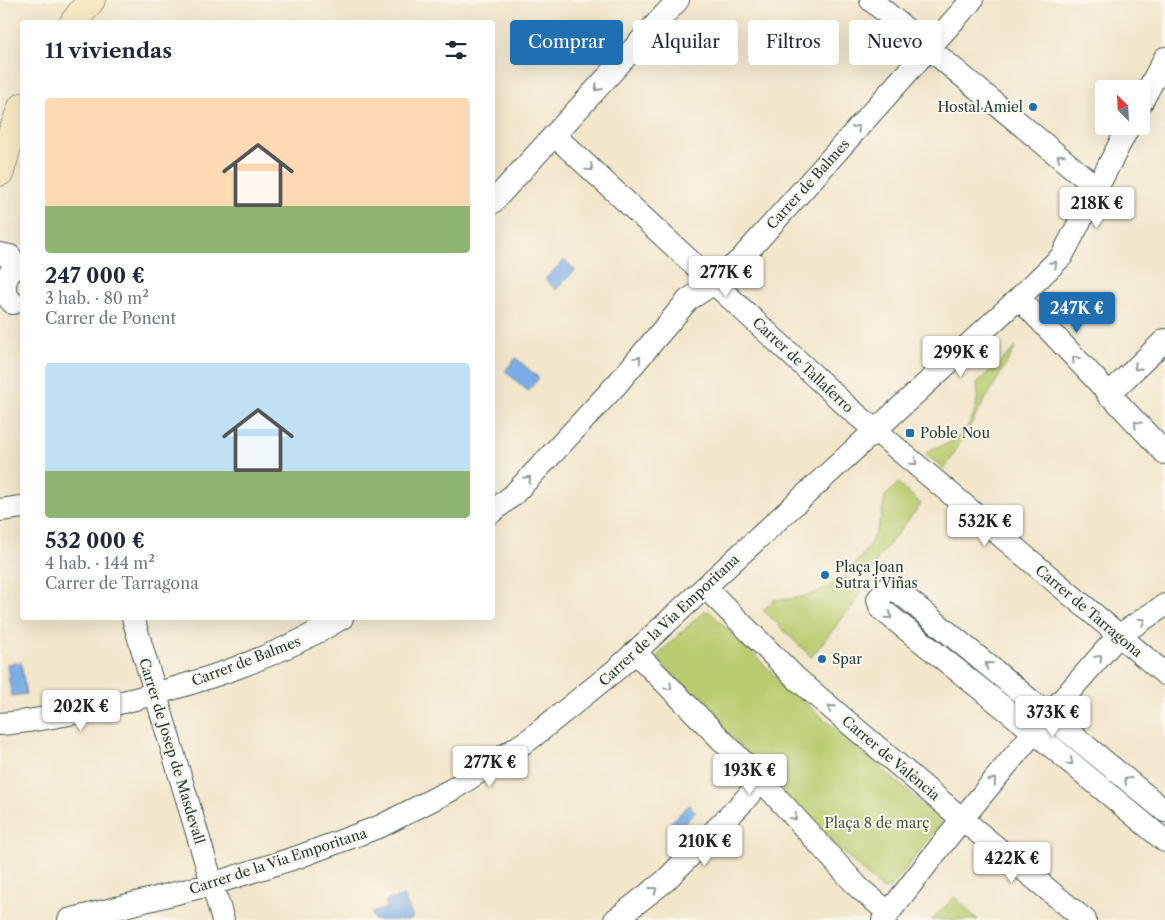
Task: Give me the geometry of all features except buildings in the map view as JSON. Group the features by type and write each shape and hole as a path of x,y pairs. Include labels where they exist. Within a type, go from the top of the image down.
{"main road":[{"path":"76,20 91,0"},
{"path":"0,172 20,112"}],"street":[{"path":"495,200 678,0"},
{"path":"871,0 895,20"},
{"name":"Carrer de Balmes","path":"941,36 972,0"},
{"path":"941,58 1097,188"},
{"path":"1150,86 1165,58"},
{"name":"Carrer de Balmes","path":"495,510 513,495 617,384 688,300 714,283 741,259 913,65"},
{"name":"Carrer de Tallaferro","path":"554,135 850,409 877,430"},
{"name":"Carrer de la Via Emporitana","path":"69,920 212,884 298,857 381,826 453,789 530,739 594,689 635,652 877,430 1062,256 1124,135"},
{"path":"12,305 6,295 4,284 13,262"},
{"path":"1019,298 1165,454"},
{"path":"1108,395 1165,340"},
{"name":"Carrer de Tarragona","path":"877,430 1165,674"},
{"path":"0,510 20,507"},
{"name":"Carrer de València","path":"705,586 797,679 1085,920"},
{"path":"1165,811 899,592 886,589 878,599 880,608 1165,841"},
{"path":"635,652 761,780 886,916 962,818 1118,636 1165,605"},
{"name":"Carrer de Josep de Masdevall","path":"134,620 223,920"},
{"name":"Carrer de Balmes","path":"0,724 78,713 155,694 230,670 307,637 338,620"},
{"path":"615,920 665,881 743,802 761,780"}],"green space":[{"path":"1016,347 945,469 925,454 932,449 947,444 962,433 975,411 978,393 977,383"},
{"path":"898,483 921,504 878,558 869,579 854,566 875,533 885,496"},
{"path":"845,576 862,589 854,604 811,657 763,610 774,600 794,598 820,591"},
{"name":"Plaça 8 de març","path":"704,611 710,612 788,688 940,819 942,823 891,887 883,890 877,885 802,812 659,660 657,656"},
{"path":"955,897 978,920 931,920"}],"water":[{"path":"564,260 575,270 556,290 545,279"},
{"path":"516,358 539,378 528,391 505,371"},
{"path":"21,662 26,694 11,696 7,664"},
{"path":"689,805 696,812 676,831 669,824"},
{"path":"404,896 413,918 408,920 374,920 372,913 387,908 385,901"}],"place":[{"name":"Hostal Amiel","path":"1033,107"},
{"name":"Poble Nou","path":"910,433"},
{"name":"Plaça Joan Sutra i Viñas","path":"825,575"},
{"name":"Spar","path":"822,659"}]}
